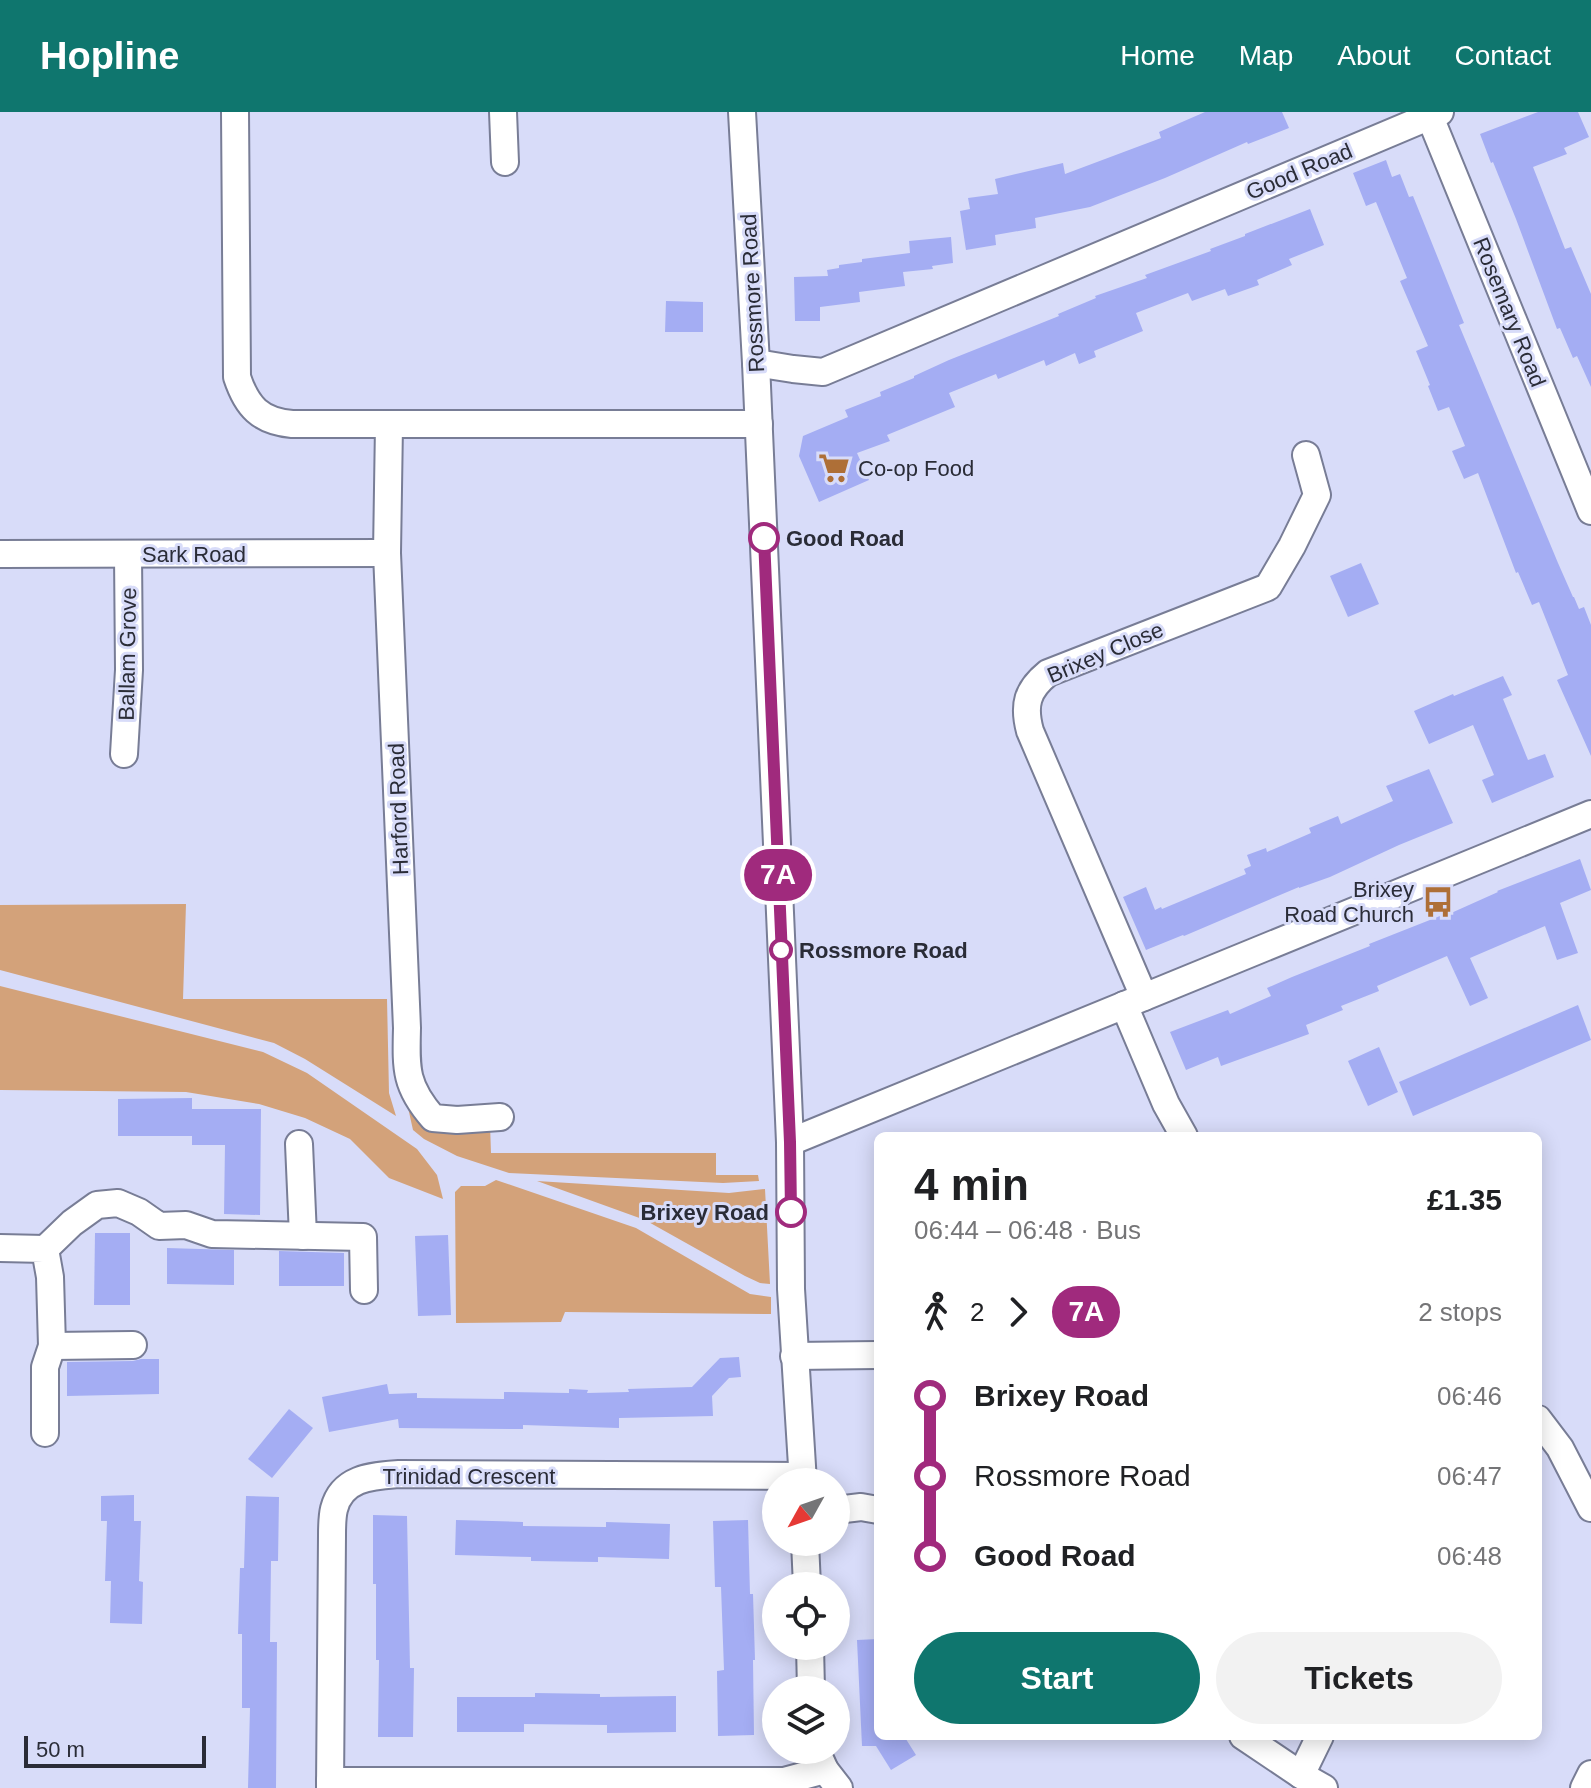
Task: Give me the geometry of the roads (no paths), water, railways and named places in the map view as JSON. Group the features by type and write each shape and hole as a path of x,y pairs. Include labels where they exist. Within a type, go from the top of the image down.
{"street":[{"path":"235,112 236,366 241,390 257,412 277,423 759,424"},
{"path":"503,112 505,162"},
{"name":"Rossmore Road","path":"742,112 759,424 790,1142 791,1289 801,1468"},
{"name":"Good Road","path":"756,363 823,372 1433,113"},
{"name":"Rosemary Road","path":"1433,113 1591,511"},
{"name":"Harford Road","path":"389,425 387,553 407,1028 406,1070 418,1101 433,1118 500,1117"},
{"name":"Brixey Close","path":"1182,1132 1166,1104 1134,1001 1030,731 1027,705 1038,681 1048,673 1268,587 1317,495 1306,455"},
{"name":"Sark Road","path":"0,554 387,553"},
{"name":"Ballam Grove","path":"124,754 129,670 128,554"},
{"path":"790,1142 1591,814"},
{"path":"299,1144 303,1236"},
{"path":"0,1248 45,1249 72,1223 97,1205 118,1203 139,1212 159,1226 186,1225 212,1234 363,1237 364,1290"},
{"path":"45,1249 50,1277 52,1346 45,1367 45,1433"},
{"path":"52,1346 133,1345"},
{"path":"794,1356 874,1355"},
{"path":"1542,1424 1560,1448 1591,1508"},
{"name":"Trinidad Crescent","path":"330,1785 332,1536 334,1507 350,1485 360,1479 399,1474 762,1479"},
{"path":"850,1508 874,1509"},
{"path":"1249,1740 1324,1788"},
{"path":"1301,1775 1318,1740"},
{"path":"330,1785 607,1785 784,1781 827,1769"},
{"path":"1584,1788 1591,1774"}],"place":[{"name":"Co-op Food","path":"834,468"},
{"name":"Good Road","path":"764,538"},
{"name":"Brixey Road Church","path":"1438,902"},
{"name":"Rossmore Road","path":"781,950"},
{"name":"Brixey Road","path":"791,1212"}]}
